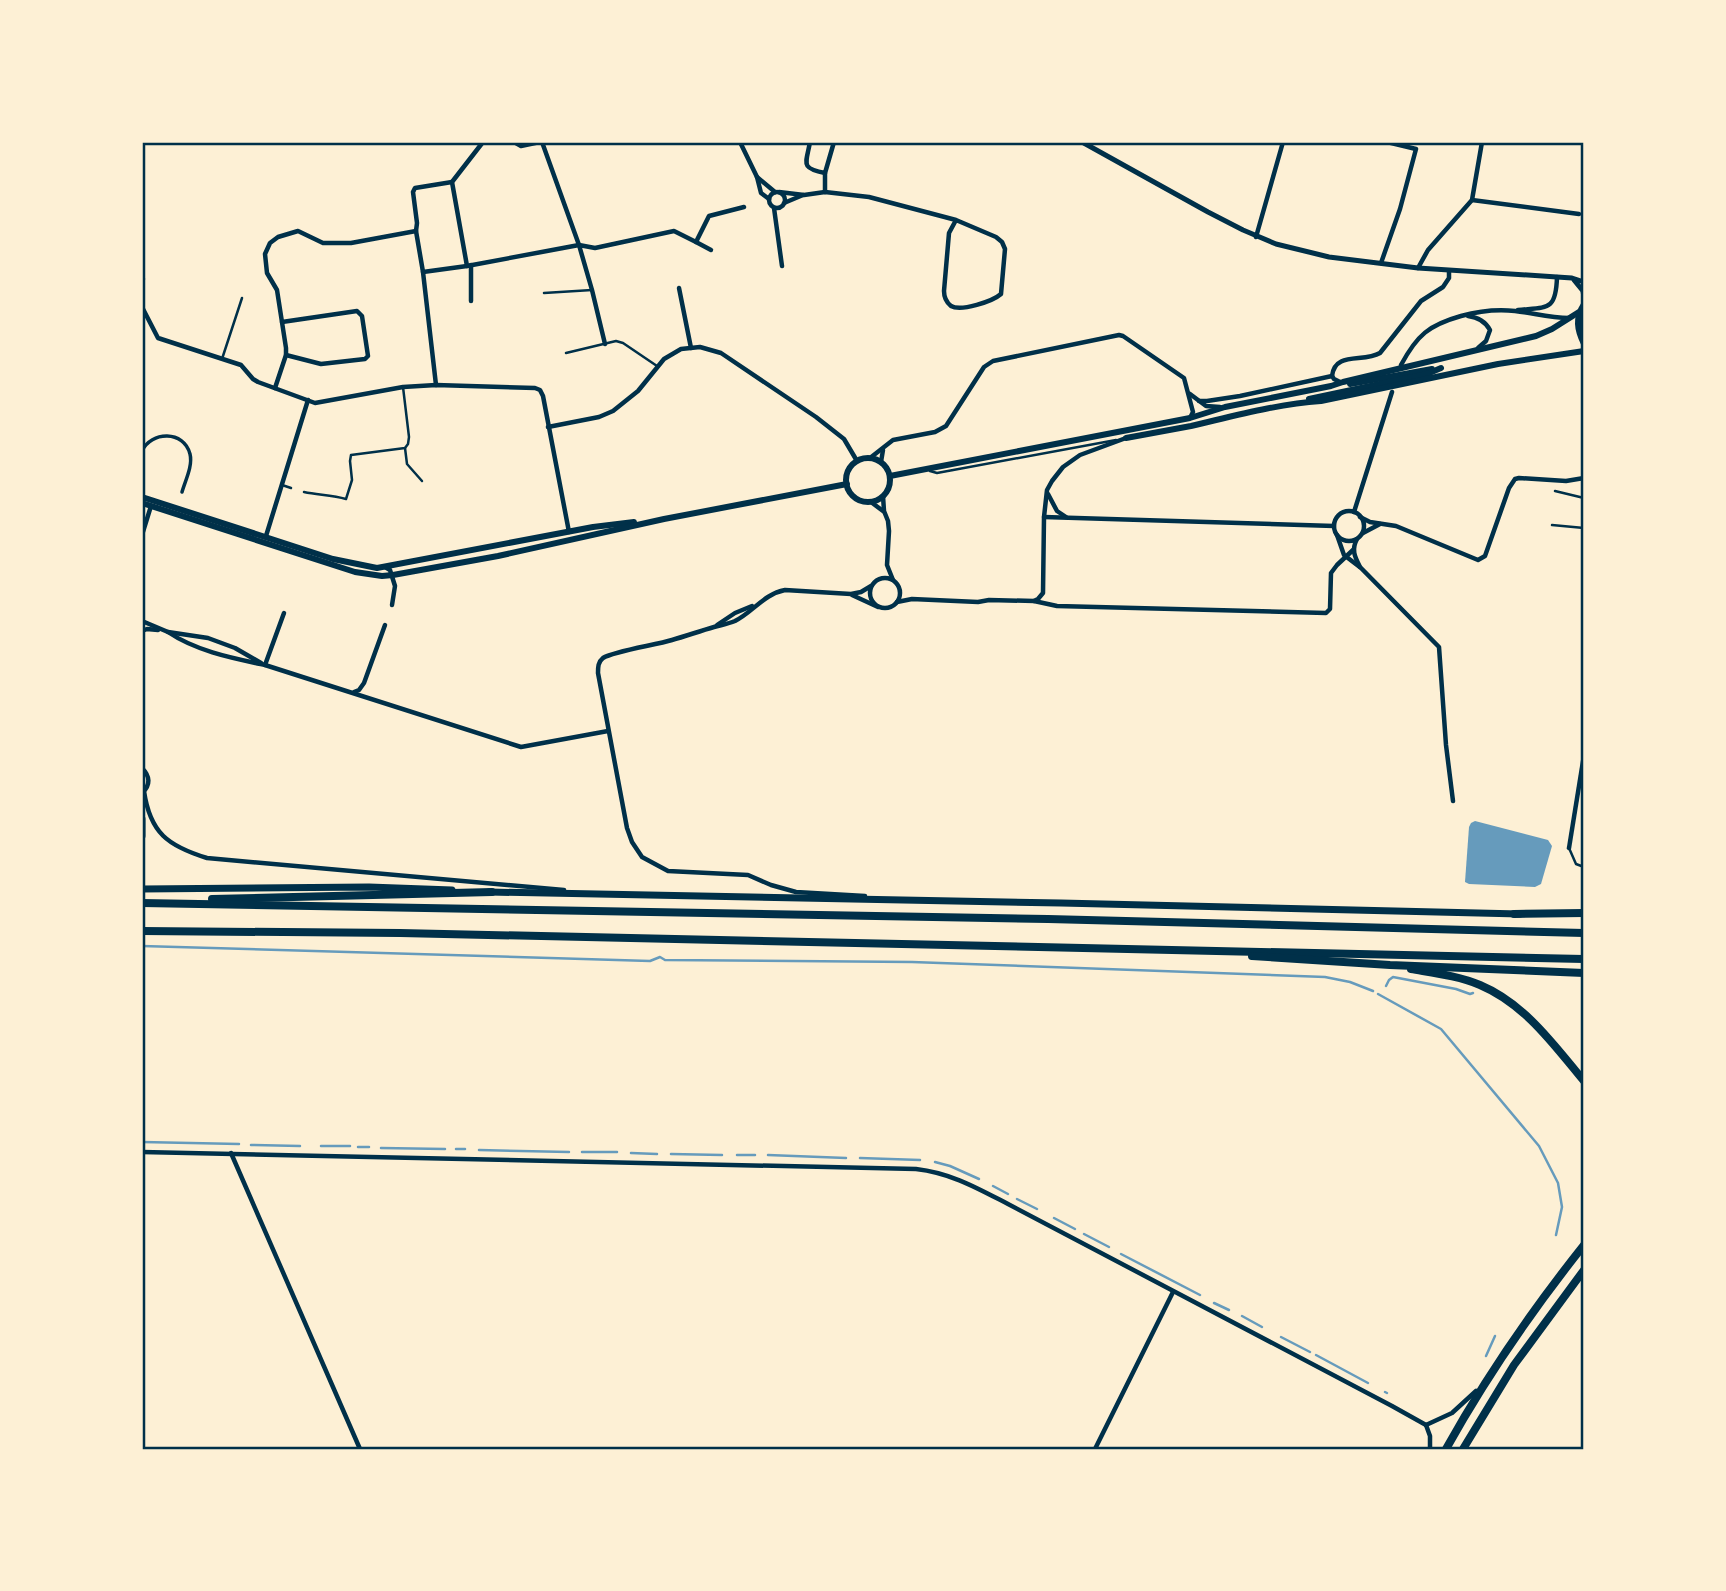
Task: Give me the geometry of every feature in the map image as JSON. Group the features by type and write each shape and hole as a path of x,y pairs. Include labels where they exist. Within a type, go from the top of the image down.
{"highway":[{"path":"142,902 492,892"},
{"path":"142,902 1048,919 1584,933"},
{"path":"1514,914 1584,914"},
{"path":"142,931 414,933 1584,959"},
{"path":"1193,950 1390,965 1584,973"},
{"path":"1390,965 1471,981 1499,995 1529,1017 1584,1081"},
{"path":"1446,1449 1486,1382 1538,1304 1583,1246"},
{"path":"1463,1449 1514,1365 1584,1270"},
{"path":"1545,1321 1584,1276"}],"main road":[{"path":"1331,386 1536,336 1569,318 1583,304"},
{"path":"1583,304 1577,324 1584,343"},
{"path":"1297,402 1321,401 1498,364 1584,351"},
{"path":"890,477 1189,418 1225,407 1331,386 1441,368 1427,374 1126,438"},
{"path":"1189,418 1219,418"},
{"path":"870,458 881,462 890,477 883,496 871,502 858,499 847,484 848,471 857,461 870,458"},
{"path":"142,503 355,572 382,576 498,556 664,519 847,484"},
{"path":"142,496 333,559 377,568 606,525 664,519"},
{"path":"142,819 142,836"},
{"path":"142,889 425,888 492,892 1514,914"}],"street":[{"path":"436,385 413,192 415,188 452,183 483,142"},
{"path":"514,142 521,146 541,142 579,245 605,344"},
{"path":"740,142 757,177 761,193 769,199 774,208 782,266"},
{"path":"810,142 807,167 825,173"},
{"path":"825,192 825,173 834,142"},
{"path":"1082,142 1208,212 1276,244 1318,254 1418,268 1572,278 1584,282"},
{"path":"1256,236 1283,142"},
{"path":"1381,263 1401,209 1416,149 1387,142"},
{"path":"1418,268 1428,250 1472,200 1482,142"},
{"path":"757,177 783,195 784,203"},
{"path":"452,183 469,266 471,300"},
{"path":"769,199 777,192 804,195"},
{"path":"774,208 804,195 825,192 869,197 956,219 1002,242 1005,249 1001,294 996,299 959,308 952,306 944,297 949,233 956,219"},
{"path":"1472,200 1579,215"},
{"path":"696,242 709,216 744,207"},
{"path":"275,388 286,355 277,290 267,273 265,254 270,243 278,237 299,231 323,243 351,243 416,231"},
{"path":"423,272 579,245 595,248 674,231 711,250"},
{"path":"1332,376 1335,365 1340,361 1373,357 1380,353 1421,301 1443,287 1449,278 1449,271"},
{"path":"1401,365 1412,346 1435,325 1480,310 1514,311 1550,305 1555,298 1557,277"},
{"path":"1572,278 1583,291 1583,304"},
{"path":"679,288 691,348"},
{"path":"142,307 158,338 241,365 253,379 316,403 403,387 436,385 524,387 540,390 569,532"},
{"path":"282,322 357,311 362,316 368,356 366,359 321,364 286,355"},
{"path":"1514,311 1551,318 1569,318"},
{"path":"1464,315 1484,321 1490,330 1486,341 1470,352"},
{"path":"870,458 893,440 936,432 946,426 984,367 992,360 1114,336 1124,336 1182,376 1186,381 1193,412 1189,418"},
{"path":"548,427 613,411 638,391 657,366 672,353 700,347 729,358 839,435 857,461"},
{"path":"1332,376 1343,382"},
{"path":"1199,401 1240,396 1332,376"},
{"path":"1354,512 1392,392"},
{"path":"1189,394 1206,405 1225,407"},
{"path":"266,536 308,400"},
{"path":"142,451 148,442 162,435 178,439 187,446 190,463 182,492"},
{"path":"1034,601 1043,593 1044,517 1047,490 1052,481 1063,467 1080,455 1126,438"},
{"path":"881,462 883,449"},
{"path":"1453,801 1446,745 1440,647 1347,557 1340,548 1334,526 1336,518 1346,511 1354,512 1370,522 1396,526 1478,560 1485,556 1508,488 1515,479 1523,477 1566,481 1584,478"},
{"path":"1047,490 1057,512 1068,517"},
{"path":"883,496 889,531 887,565 900,590 912,599"},
{"path":"871,502 884,511"},
{"path":"142,535 151,506"},
{"path":"1044,517 1334,526"},
{"path":"851,594 883,609 912,599 1034,601 1057,606 1326,613 1330,609 1331,573 1353,550 1363,524 1360,517"},
{"path":"1337,535 1348,541 1380,524"},
{"path":"1353,550 1361,568"},
{"path":"887,565 876,581 860,592 851,594 785,590 771,594 729,624 602,659 598,665 598,673 627,828 632,842 642,856 653,864 668,872 748,875 796,892 921,901"},
{"path":"384,567 390,570 396,586 393,603"},
{"path":"876,581 893,580"},
{"path":"871,586 874,601 883,609"},
{"path":"897,602 900,590"},
{"path":"265,665 284,613"},
{"path":"142,621 168,632 208,638 235,648 265,665"},
{"path":"353,692 359,690 364,683 385,625"},
{"path":"142,631 161,630"},
{"path":"168,632 183,642 226,657 265,665 521,747 608,731"},
{"path":"1569,848 1584,755"},
{"path":"142,768 149,779 143,792 149,816 157,830 187,852 207,858 606,894"},
{"path":"142,1152 926,1170 946,1174 1426,1425 1430,1436 1430,1449"},
{"path":"231,1153 360,1449"},
{"path":"1095,1449 1173,1292"},
{"path":"1426,1425 1452,1413 1486,1382"}],"lane":[{"path":"544,293 592,290"},
{"path":"222,359 242,298"},
{"path":"566,353 617,341 657,366"},
{"path":"403,387 409,437 405,448 407,464 422,481"},
{"path":"924,469 937,473 1126,438"},
{"path":"304,492 346,499 352,480 351,455 405,448"},
{"path":"282,485 292,488"},
{"path":"1555,491 1584,498"},
{"path":"1552,525 1584,528"},
{"path":"1569,848 1576,864 1584,867"}],"water":[{"path":"1475,821 1548,840 1552,846 1541,884 1535,887 1465,882 1469,827"}],"waterway":[{"path":"142,946 650,961 660,957 665,960 912,962 1325,977 1350,982 1373,991"},
{"path":"1386,986 1393,977 1473,993"},
{"path":"1378,994 1441,1029 1539,1146 1558,1183 1562,1207 1556,1235"},
{"path":"142,1142 239,1144"},
{"path":"251,1145 300,1146"},
{"path":"321,1146 350,1146"},
{"path":"358,1147 369,1147"},
{"path":"381,1148 445,1149"},
{"path":"456,1149 465,1149"},
{"path":"479,1150 569,1152"},
{"path":"582,1152 617,1152"},
{"path":"631,1153 657,1154"},
{"path":"671,1154 722,1155"},
{"path":"737,1155 755,1155"},
{"path":"768,1155 846,1158"},
{"path":"860,1158 920,1160"},
{"path":"935,1162 979,1179"},
{"path":"993,1186 1008,1194"},
{"path":"1017,1199 1037,1209"},
{"path":"1054,1218 1075,1229"},
{"path":"1084,1234 1109,1247"},
{"path":"1121,1254 1200,1295"},
{"path":"1214,1303 1229,1310"},
{"path":"1242,1316 1262,1327"},
{"path":"1486,1356 1495,1336"},
{"path":"1281,1337 1310,1352"},
{"path":"1316,1355 1368,1383"}]}
